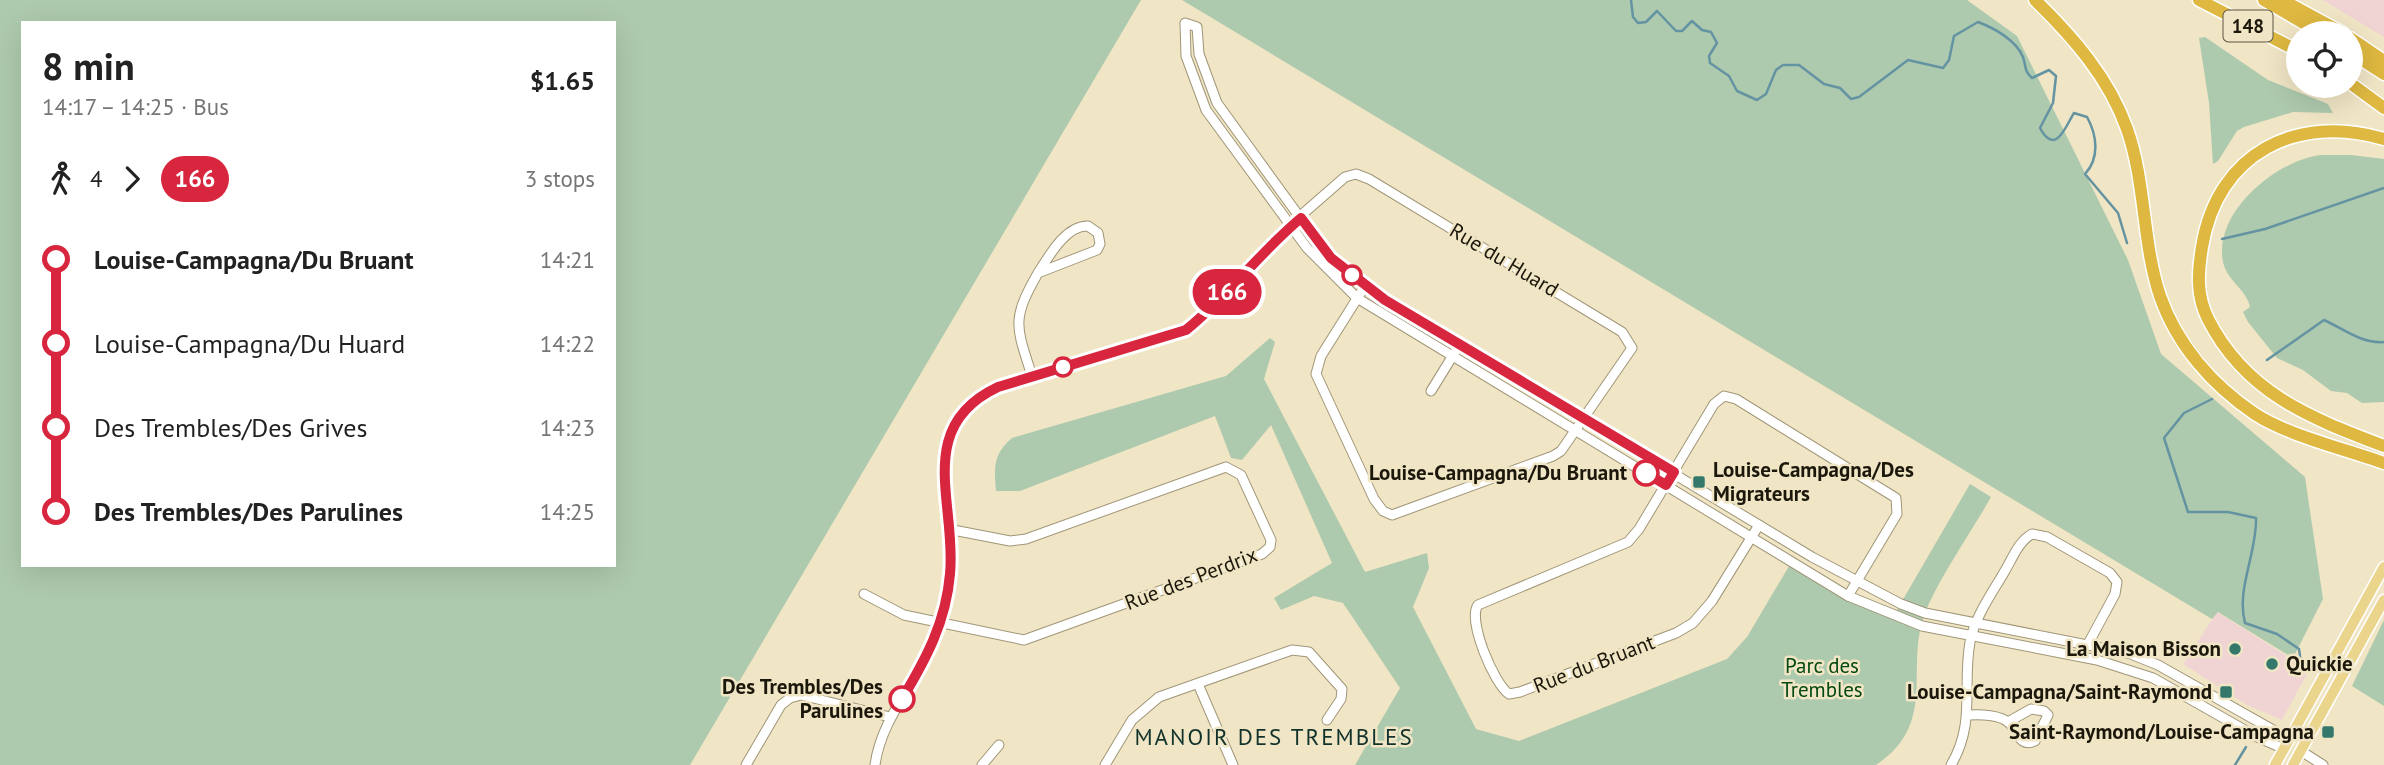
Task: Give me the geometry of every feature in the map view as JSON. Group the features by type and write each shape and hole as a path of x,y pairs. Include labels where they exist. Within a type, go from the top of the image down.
{"highway":[{"path":"2035,0 2064,28 2087,57 2110,93 2127,128 2141,177 2160,295 2178,334 2200,366 2225,392 2258,415 2290,431 2384,463"},
{"name":"148","path":"2199,0 2286,45"},
{"name":"148","path":"2264,0 2300,21"},
{"path":"2282,0 2321,21"},
{"path":"2363,47 2384,61"},
{"path":"2363,60 2384,74"},
{"path":"2363,93 2384,108"},
{"path":"2384,139 2365,133 2325,129 2284,139 2252,158 2225,187 2215,204 2203,239 2198,279 2201,301 2217,334 2260,384 2306,415 2384,446"}],"main road":[{"path":"2275,765 2384,567"},
{"path":"2293,765 2384,600"},
{"path":"2287,744 2301,751"}],"street":[{"path":"1185,23 1197,27 1199,54 1217,103 1331,258 1365,286 1857,582 1925,613 2088,644 2149,661 2287,744 2257,737 2153,678 2104,662 1915,624 1848,596 1357,298 1320,264 1206,110 1186,56 1185,23"},
{"name":"Rue du Huard","path":"1301,218 1345,177 1362,175 1622,331 1631,342 1630,354 1582,419"},
{"path":"874,765 879,743 890,717 923,663 941,623 950,573 943,463 955,424 968,407 987,392 1032,376 1174,337 1186,330 1301,218"},
{"path":"1032,376 1017,324 1021,305 1038,273 1051,254 1076,228 1088,226 1098,233 1100,244 1092,254 1038,273"},
{"path":"1365,286 1318,361 1316,374 1374,499 1387,513 1400,514 1553,456 1582,419"},
{"path":"1432,391 1460,344"},
{"path":"1666,485 1719,399 1730,397 1748,407 1896,498 1896,514 1848,596"},
{"name":"Rue des Perdrix","path":"941,623 1005,639 1024,640 1262,554 1270,547 1271,540 1241,475 1226,467 1026,539 1010,541 948,529"},
{"name":"Rue du Bruant","path":"1666,485 1639,529 1622,547 1478,605 1474,621 1502,689 1508,694 1520,692 1685,629 1707,609 1752,537"},
{"path":"1752,537 1759,525"},
{"path":"1951,765 1960,748 1969,715 1972,637 2021,543 2032,534 2039,534 2110,573 2117,582 2115,594 2088,644"},
{"path":"864,594 904,615 941,623"},
{"path":"1105,765 1139,712 1166,694 1292,650 1304,650 1342,688 1341,699 1327,720"},
{"path":"1198,684 1233,765"},
{"path":"746,765 781,705 790,698 801,695 890,717"},
{"path":"1969,715 1980,714 2008,722 2023,742 2029,744 2035,741 2048,715 2044,711 2031,709 2008,722"},
{"path":"982,765 999,745"},
{"path":"2301,751 2323,765"}],"shaded area":[{"path":"2323,0 2384,0 2384,37 2363,24 2363,21 2358,21"},
{"path":"2217,612 2309,670 2282,720 2247,705 2183,664"}],"green space":[{"path":"0,0 1141,0 690,765 0,765"},
{"path":"1182,0 1967,0 2017,36 2128,260 2161,354 2305,477 2323,599 2293,658 2218,612 2212,619"},
{"path":"2205,37 2268,80 2286,87 2286,98 2313,98 2328,104 2333,113 2293,112 2244,127 2237,131 2218,161 2213,164 2209,103 2199,38"},
{"path":"2321,155 2384,159 2384,402 2362,403 2347,393 2331,391 2303,370 2277,358 2248,322 2243,312 2250,307 2248,301 2228,275 2223,262 2223,243 2228,225 2238,207 2268,178 2304,159"},
{"name":"Parc des Trembles","path":"1270,338 1275,342 1264,379 1365,572 1427,553 1429,568 1413,607 1476,729 1519,741 1727,659 1747,637 1792,561 1848,596 1894,615 1970,484 1991,497 1947,570 1925,613 1919,634 1914,713 1907,731 1895,749 1876,765 1355,765 1400,688 1343,603 1314,596 1281,610 1274,598 1332,563 1271,425 1242,460 1231,458 1215,416 1020,491 996,491 996,462 1001,450 1012,438 1226,376"},
{"path":"2384,620 2384,706 2352,686"}],"waterway":[{"path":"1631,0 1633,17 1638,23 1646,22 1657,11 1676,31 1682,31 1692,21 1702,30 1711,32 1717,43 1709,56 1710,63 1729,76 1737,91 1757,100 1766,94 1776,70 1783,65 1799,65 1824,84 1840,88 1851,99 1859,97 1908,60 1943,68 1949,60 1954,36 1978,22 1991,28 2004,35 2020,51 2032,78 2049,70 2056,76 2053,103 2040,128 2046,136 2051,140 2060,136 2074,113 2087,117 2093,131 2095,154 2085,174 2118,213 2127,243"},
{"path":"2222,239 2265,229 2384,188"},
{"path":"2267,360 2324,320 2368,341 2384,342"},
{"path":"2212,399 2184,413 2164,438 2188,512 2228,512 2256,518 2243,597 2245,623 2277,634 2299,649 2301,663"},
{"path":"2235,765 2246,747"}],"bus line":[{"name":"166","path":"902,699 932,648 944,610 951,557 943,463 951,433 961,415 976,399 998,387 1174,337 1205,316 1282,232 1301,218 1331,258 1385,300 1674,472 1666,485 1646,473"}],"place":[{"name":"Louise-Campagna/Du Bruant","path":"1646,473"},
{"name":"Louise-Campagna/Des Migrateurs","path":"1699,482"},
{"name":"La Maison Bisson","path":"2235,649"},
{"name":"Quickie","path":"2272,664"},
{"name":"Louise-Campagna/Saint-Raymond","path":"2226,692"},
{"name":"Des Trembles/Des Parulines","path":"902,699"},
{"name":"Saint-Raymond/Louise-Campagna","path":"2328,732"}],"district":[{"name":"MANOIR DES TREMBLES","path":"1274,737"}]}
